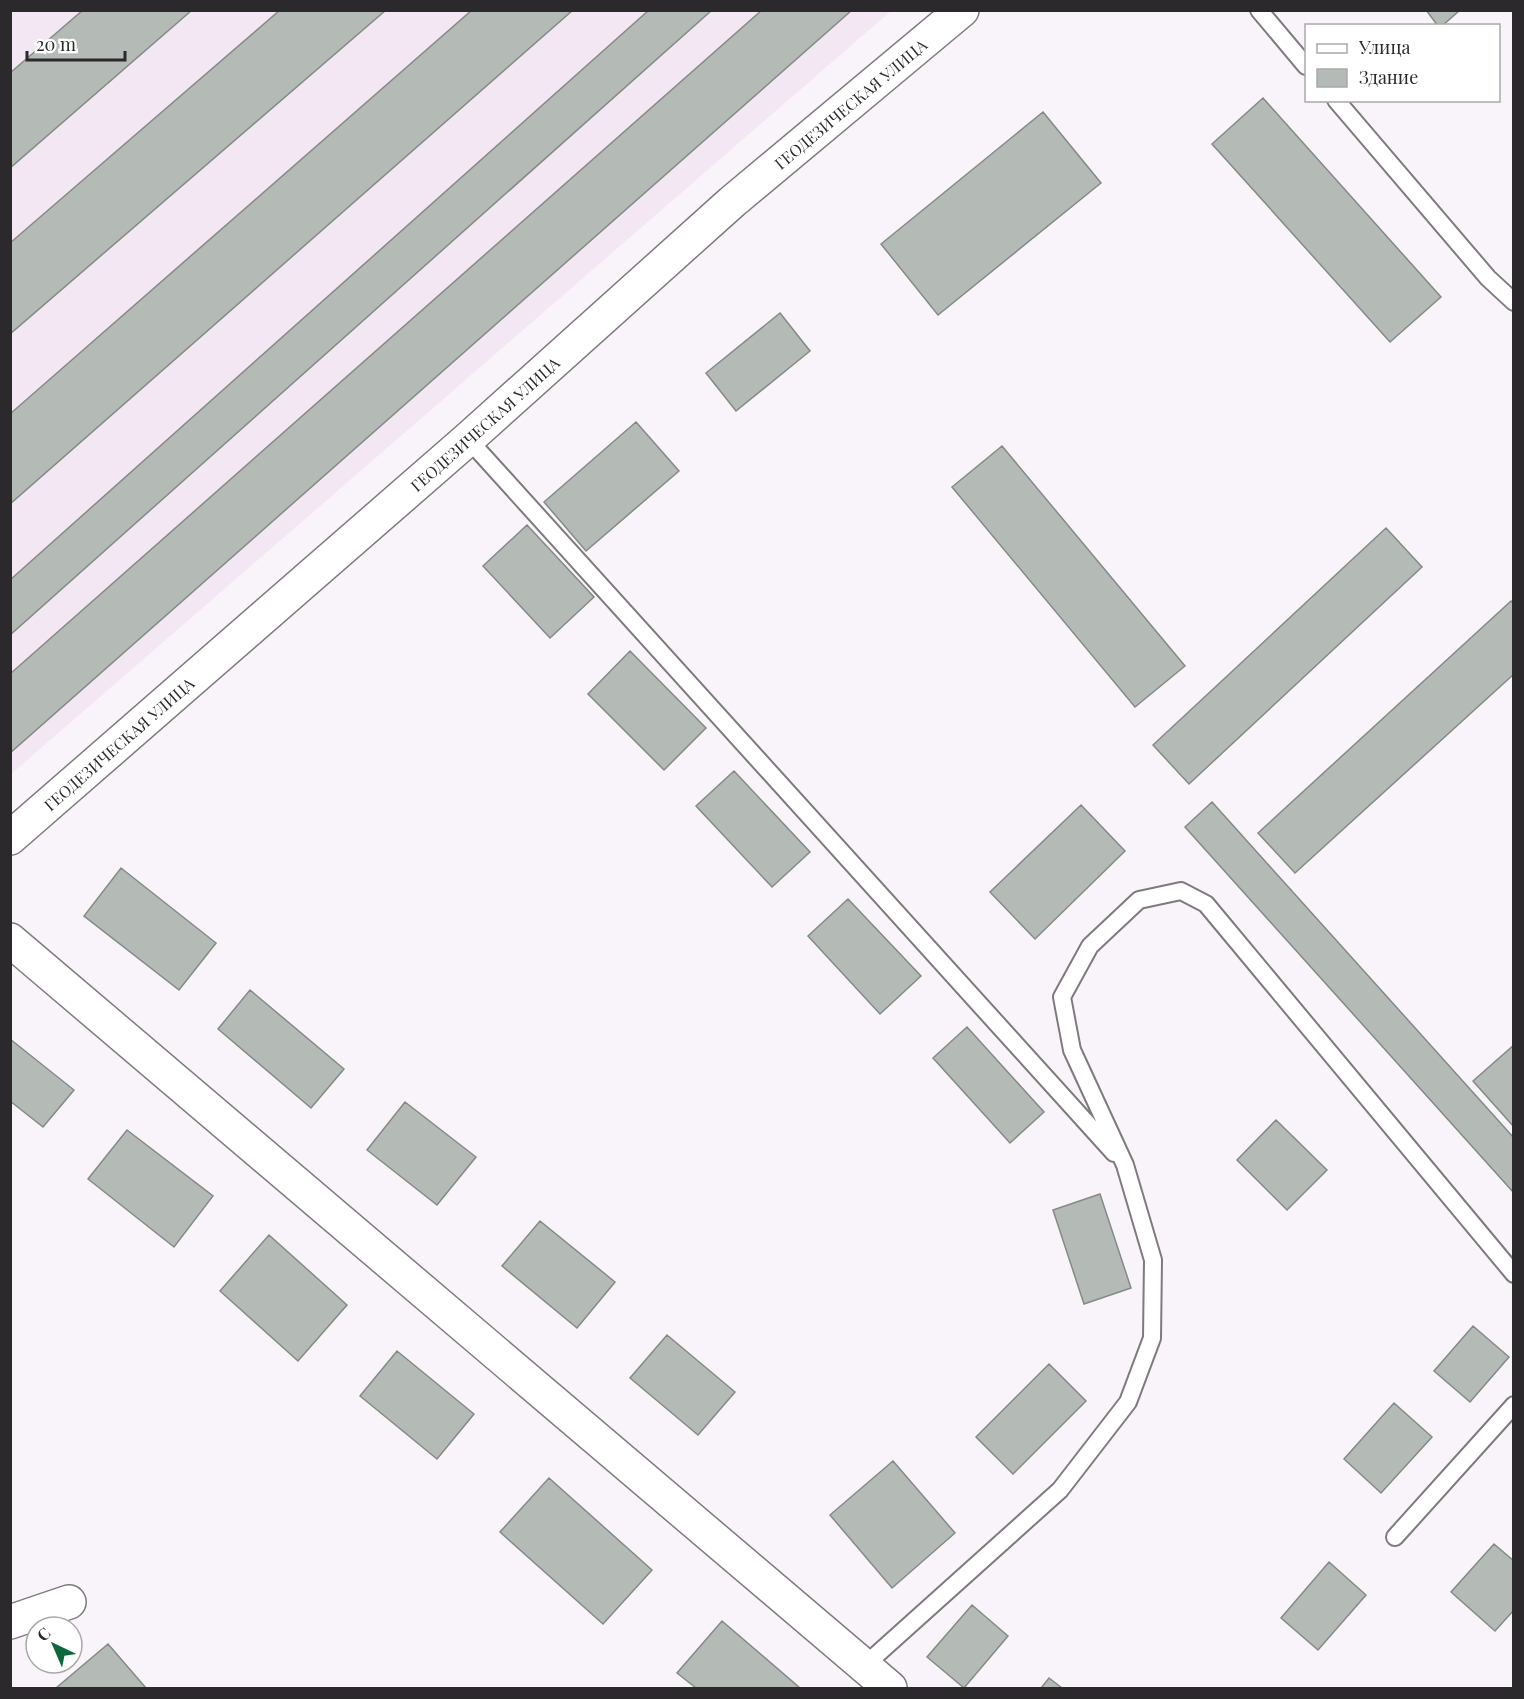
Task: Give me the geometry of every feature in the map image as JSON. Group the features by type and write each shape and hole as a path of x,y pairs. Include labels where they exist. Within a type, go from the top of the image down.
{"street":[{"name":"ГЕОДЕЗИЧЕСКАЯ УЛИЦА","path":"10,838 468,438 732,202 962,10"},
{"path":"10,940 890,1689"},
{"path":"10,1622 69,1602"}],"lane":[{"path":"1259,10 1305,65"},
{"path":"1338,102 1488,278 1514,302"},
{"path":"468,438 1125,1165"},
{"path":"864,1666 1060,1490 1128,1402 1152,1338 1154,1260 1125,1165 1072,1050 1062,997 1090,946 1139,900 1181,891 1206,904 1514,1274"},
{"path":"1395,1537 1514,1404"}],"shaded area":[{"path":"11,11 891,11 11,774"}],"building":[{"path":"83,10 192,10 10,168 10,73"},
{"path":"280,10 386,10 10,334 10,243"},
{"path":"472,10 573,10 10,504 10,414"},
{"path":"649,10 712,10 10,635 10,580"},
{"path":"762,10 852,10 10,753 10,674"},
{"path":"1426,10 1460,10 1444,24 1436,24"},
{"path":"1263,98 1441,297 1390,342 1212,144"},
{"path":"1043,112 1101,183 938,315 881,244"},
{"path":"780,313 810,351 736,411 706,373"},
{"path":"636,422 679,471 586,551 544,502"},
{"path":"1002,446 1185,666 1135,707 952,487"},
{"path":"527,525 594,597 550,638 483,566"},
{"path":"1386,528 1422,567 1189,784 1153,745"},
{"path":"1511,601 1514,604 1514,674 1295,873 1258,833"},
{"path":"630,651 706,728 664,770 588,694"},
{"path":"734,771 810,852 772,887 696,806"},
{"path":"1212,802 1514,1138 1514,1193 1185,827"},
{"path":"1081,805 1125,851 1035,939 990,892"},
{"path":"121,868 216,943 179,990 84,916"},
{"path":"848,899 921,976 880,1014 808,936"},
{"path":"250,990 344,1069 311,1108 218,1029"},
{"path":"967,1027 1044,1112 1010,1143 933,1058"},
{"path":"10,1039 74,1090 43,1127 10,1101"},
{"path":"1514,1045 1514,1127 1473,1081"},
{"path":"405,1102 476,1157 437,1205 367,1150"},
{"path":"1276,1120 1327,1170 1287,1210 1237,1160"},
{"path":"127,1130 213,1196 174,1247 88,1179"},
{"path":"1100,1194 1131,1288 1084,1304 1053,1210"},
{"path":"540,1221 615,1282 577,1328 502,1266"},
{"path":"269,1235 347,1305 298,1361 220,1291"},
{"path":"1473,1326 1509,1357 1470,1402 1434,1371"},
{"path":"667,1335 735,1392 698,1435 630,1378"},
{"path":"397,1351 474,1414 437,1459 360,1396"},
{"path":"1049,1364 1086,1401 1013,1474 976,1437"},
{"path":"1394,1403 1432,1437 1381,1493 1344,1459"},
{"path":"893,1461 955,1533 892,1588 830,1515"},
{"path":"549,1478 652,1570 603,1624 500,1532"},
{"path":"1494,1544 1514,1561 1514,1610 1495,1631 1451,1592"},
{"path":"1329,1562 1366,1595 1318,1650 1281,1618"},
{"path":"972,1605 1008,1636 964,1688 927,1657"},
{"path":"722,1621 800,1688 696,1688 677,1673"},
{"path":"108,1644 146,1688 56,1688 71,1675 84,1675 84,1664"},
{"path":"1049,1678 1062,1688 1041,1688"}]}
